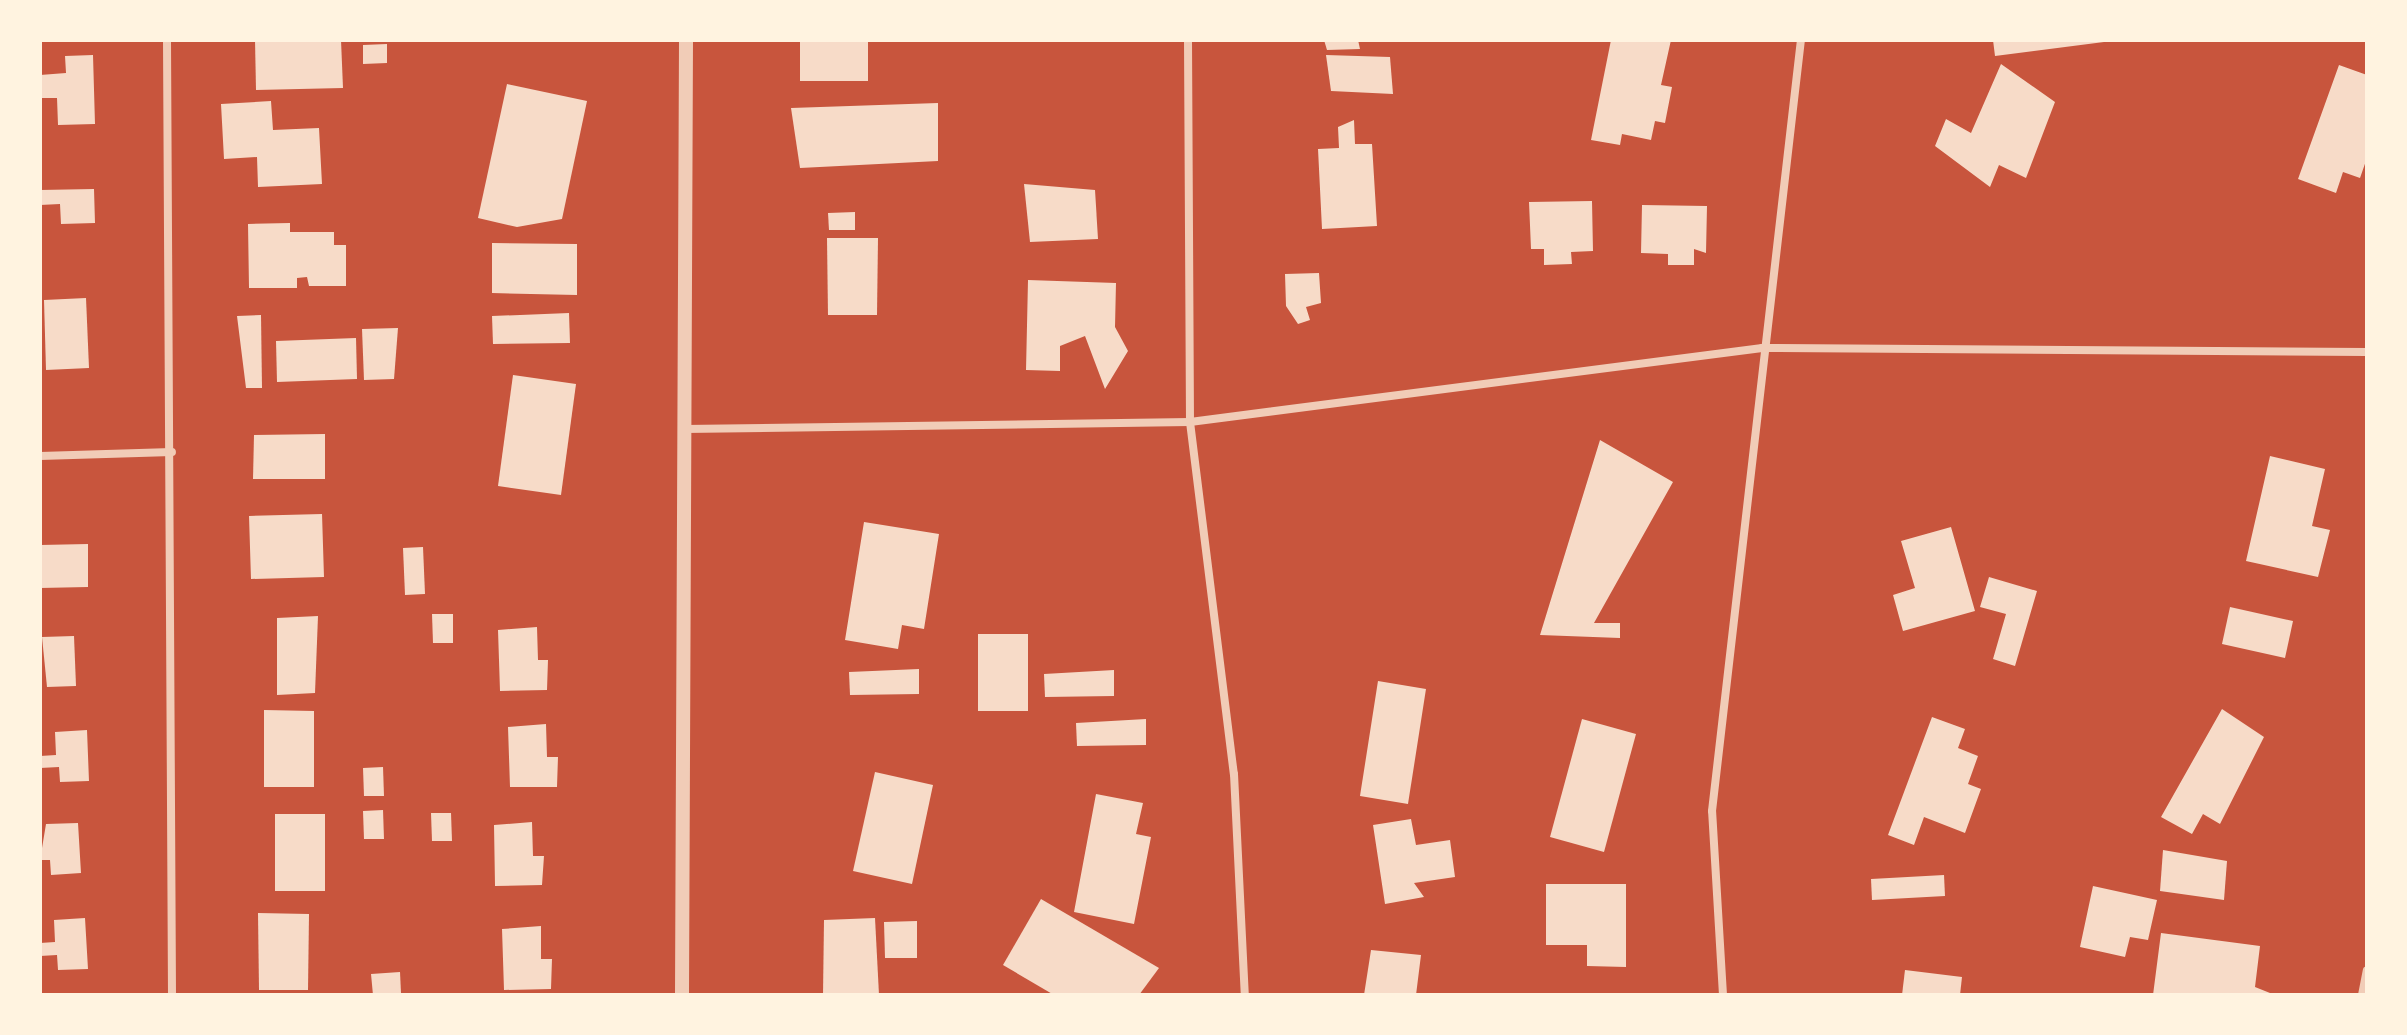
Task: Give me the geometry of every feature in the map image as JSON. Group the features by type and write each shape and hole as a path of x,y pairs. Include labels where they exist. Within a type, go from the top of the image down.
{"street":[{"path":"167,40 172,452 172,995"},
{"path":"682,995 686,40"},
{"path":"1188,40 1190,422 1234,774 1245,995"},
{"path":"1723,995 1712,811 1762,348 1801,40"},
{"path":"684,429 1190,422 1762,348 2367,352"},
{"path":"40,456 172,452"},
{"path":"2362,995 2367,970"}],"building":[{"path":"255,40 341,40 343,88 256,90"},
{"path":"800,40 868,40 868,81 800,81"},
{"path":"1324,40 1358,40 1360,49 1327,50"},
{"path":"1611,40 1671,40 1661,85 1672,87 1665,123 1655,121 1651,140 1622,134 1620,145 1591,140"},
{"path":"1993,40 2104,40 2104,42 1995,56"},
{"path":"387,44 387,63 363,64 363,45"},
{"path":"93,55 95,124 58,125 57,98 41,98 40,75 66,73 65,56"},
{"path":"1326,55 1390,57 1393,94 1331,91"},
{"path":"2001,64 2055,102 2026,178 1999,165 1990,187 1935,146 1946,119 1971,133"},
{"path":"2339,65 2367,75 2367,158 2360,178 2343,172 2336,193 2298,179"},
{"path":"507,84 587,101 562,219 517,227 478,218"},
{"path":"271,101 273,130 319,128 322,184 258,187 257,157 224,159 221,104"},
{"path":"938,103 938,161 800,168 791,108"},
{"path":"1354,120 1355,144 1372,144 1377,226 1322,229 1318,149 1339,148 1338,127"},
{"path":"1024,184 1095,190 1098,239 1030,242"},
{"path":"94,189 95,223 61,224 60,204 40,205 40,190"},
{"path":"1592,201 1593,251 1571,252 1572,264 1544,265 1544,249 1531,249 1529,202"},
{"path":"1642,205 1707,206 1706,253 1694,249 1694,265 1668,265 1668,254 1641,253"},
{"path":"855,212 855,230 829,230 828,213"},
{"path":"290,223 290,232 334,232 334,245 346,245 346,286 309,286 307,277 297,278 297,288 249,288 248,224"},
{"path":"827,238 878,238 877,315 828,315"},
{"path":"492,243 577,244 577,295 492,293"},
{"path":"1319,273 1321,303 1306,307 1310,320 1298,324 1286,306 1285,274"},
{"path":"1028,280 1116,283 1115,327 1128,351 1105,389 1085,336 1060,346 1060,371 1026,370"},
{"path":"86,298 89,368 46,370 44,300"},
{"path":"569,313 570,343 493,344 492,316"},
{"path":"261,315 262,388 246,388 237,316"},
{"path":"398,328 394,379 364,380 362,329"},
{"path":"356,338 357,379 277,382 276,341"},
{"path":"513,375 576,384 561,495 498,486"},
{"path":"325,434 325,479 253,479 254,435"},
{"path":"1600,440 1673,482 1594,623 1620,623 1620,638 1540,635"},
{"path":"2270,456 2325,469 2312,526 2330,530 2318,577 2246,561"},
{"path":"322,514 324,577 251,579 249,516"},
{"path":"864,522 939,534 924,629 902,625 898,649 845,640"},
{"path":"1951,527 1975,611 1903,631 1893,595 1915,588 1901,541"},
{"path":"88,544 88,587 40,588 40,545"},
{"path":"423,547 425,594 405,595 403,548"},
{"path":"1989,577 2037,591 2015,666 1993,659 2006,614 1980,607"},
{"path":"2230,607 2293,621 2285,658 2222,644"},
{"path":"432,614 453,614 453,643 433,643"},
{"path":"318,616 315,693 277,695 277,618"},
{"path":"537,627 538,660 548,660 547,690 500,691 498,630"},
{"path":"978,634 1028,634 1028,711 978,711"},
{"path":"74,636 76,686 47,687 42,637"},
{"path":"919,669 919,694 850,695 849,672"},
{"path":"1114,670 1114,696 1045,697 1044,674"},
{"path":"1378,681 1426,689 1408,804 1360,796"},
{"path":"2222,709 2264,737 2220,824 2203,814 2192,834 2161,817"},
{"path":"264,710 314,711 314,787 264,787"},
{"path":"1932,717 1965,729 1958,748 1978,756 1968,784 1981,789 1965,833 1924,817 1914,845 1888,835"},
{"path":"1146,719 1146,745 1077,746 1076,723"},
{"path":"1582,719 1636,734 1604,852 1550,837"},
{"path":"546,724 547,757 558,757 557,787 510,787 508,727"},
{"path":"87,730 89,781 60,782 59,767 40,768 40,756 56,755 55,732"},
{"path":"383,767 384,796 364,796 363,768"},
{"path":"875,772 933,785 912,884 853,871"},
{"path":"1096,794 1143,803 1136,834 1151,837 1134,924 1074,912"},
{"path":"383,810 384,839 364,839 363,811"},
{"path":"431,813 451,813 452,841 432,841"},
{"path":"275,814 325,814 325,891 275,891"},
{"path":"1411,819 1416,845 1450,840 1455,877 1414,883 1424,897 1385,904 1373,825"},
{"path":"532,822 533,856 544,856 542,885 495,886 494,825"},
{"path":"78,823 81,873 51,875 50,860 40,860 46,824"},
{"path":"2163,850 2227,861 2224,900 2160,891"},
{"path":"1944,875 1945,896 1872,900 1871,879"},
{"path":"1546,884 1626,884 1626,967 1587,966 1587,945 1546,945"},
{"path":"2093,886 2157,900 2148,940 2130,937 2125,957 2080,947"},
{"path":"1041,899 1159,968 1139,995 1054,995 1003,965"},
{"path":"258,913 309,914 308,990 259,990"},
{"path":"85,918 88,969 58,970 57,955 40,956 40,943 55,942 54,920"},
{"path":"875,918 879,995 823,995 824,920"},
{"path":"917,921 917,958 885,958 884,922"},
{"path":"541,926 541,959 552,959 551,989 504,990 502,929"},
{"path":"2161,933 2260,946 2255,987 2275,995 2153,995"},
{"path":"1371,950 1421,955 1416,995 1364,995"},
{"path":"1905,970 1962,977 1960,995 1902,995"},
{"path":"400,972 401,993 373,995 371,974"}]}
